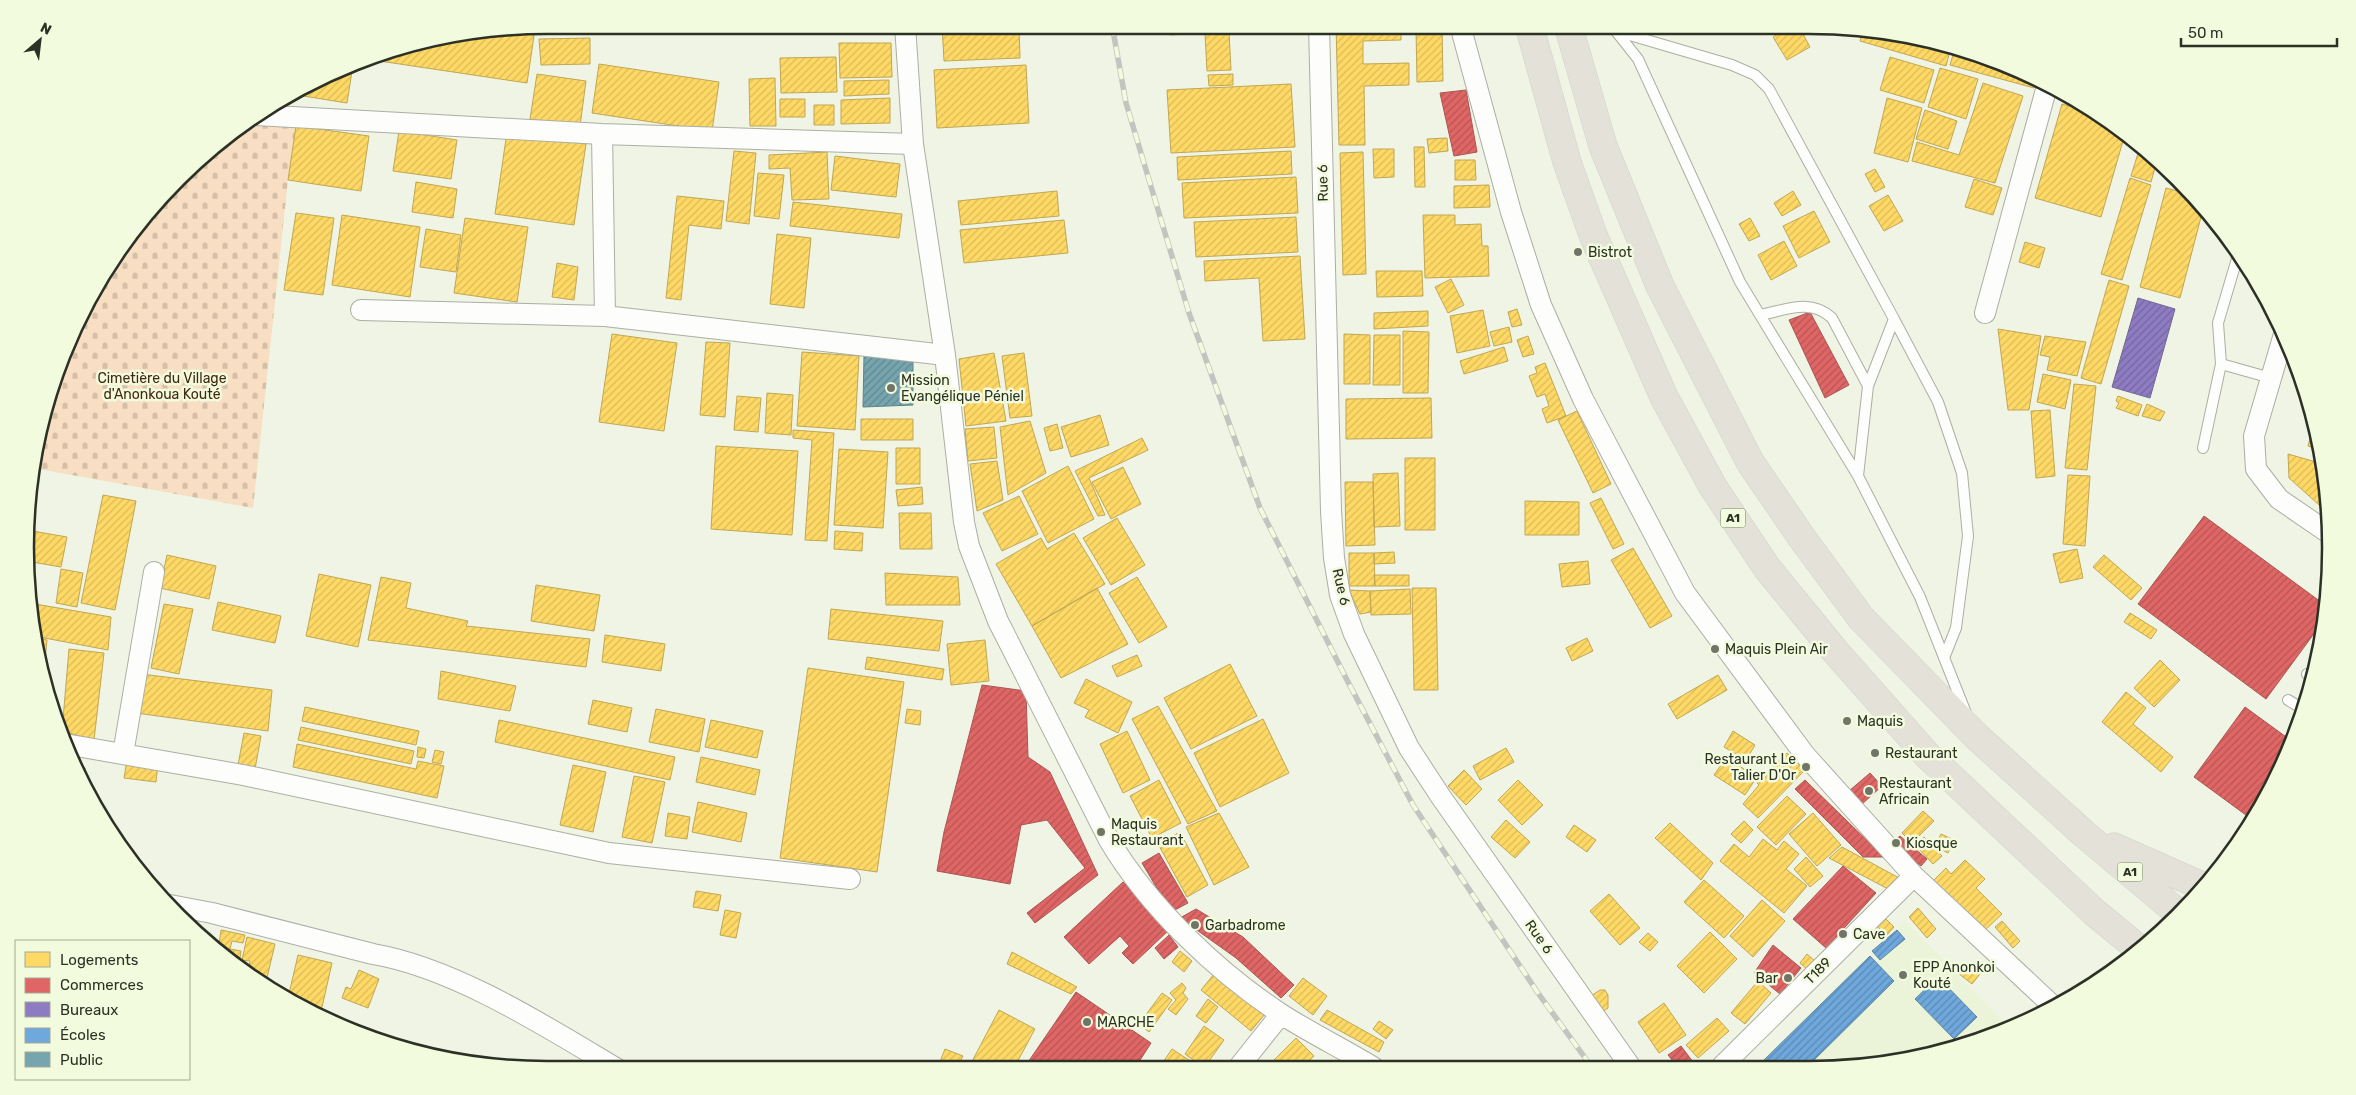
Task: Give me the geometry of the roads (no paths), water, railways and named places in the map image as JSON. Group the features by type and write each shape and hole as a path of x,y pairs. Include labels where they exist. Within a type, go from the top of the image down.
{"main road":[{"name":"A1","path":"1531,34 1567,162 1593,235 1664,397 1713,487 1766,568 1834,650 1927,755 2094,912 2134,944"},
{"name":"A1","path":"1571,34 1603,146 1660,286 1750,462 1802,538 1861,618 1975,735 2083,833 2174,909"},
{"path":"2083,833 2197,884"},
{"path":"2094,912 2126,951"}],"street":[{"path":"906,34 913,144 945,355 964,522 969,546 998,621 1104,832 1125,868 1170,919 1226,973 1281,1014 1363,1061"},
{"name":"Rue 6","path":"1319,34 1331,511 1334,558 1340,595 1354,634 1410,748 1441,797 1626,1061"},
{"path":"1462,34 1511,212 1541,305 1583,399 1685,593 1805,755 1914,876 2048,1001"},
{"path":"1985,314 2045,92"},
{"path":"269,116 602,134 913,144"},
{"path":"602,134 605,316"},
{"path":"361,310 605,316 945,355"},
{"path":"2281,346 2254,436 2256,469 2279,499 2321,528"},
{"path":"123,754 154,572"},
{"path":"74,745 243,775 609,853 850,879"},
{"name":"T189","path":"1727,1061 1914,876"},
{"path":"180,907 212,912 373,954 397,958 463,983 560,1035 603,1061"},
{"path":"1244,1061 1281,1014"}],"lane":[{"path":"1618,34 1638,59 1740,282 1858,476 1920,597 1975,735"},
{"path":"1632,34 1732,65 1755,75 1769,88 1938,402 1962,473 1968,536 1956,628 1944,658"},
{"path":"2203,448 2221,364 2218,323 2236,262"},
{"path":"1760,315 1807,306 1823,310 1832,318 1868,386"},
{"path":"1858,476 1868,386 1894,319"},
{"path":"2221,364 2271,378"},
{"path":"2288,700 2297,706"}],"railway":[{"path":"1114,34 1126,103 1189,313 1260,508 1413,805 1538,993 1587,1061"}],"place":[{"name":"Bistrot","path":"1578,252"},
{"name":"Mission Evangélique Péniel","path":"891,388"},
{"name":"Maquis Plein Air","path":"1715,649"},
{"name":"Maquis","path":"1847,721"},
{"name":"Restaurant","path":"1875,753"},
{"name":"Restaurant Le Talier D'Or","path":"1806,767"},
{"name":"Restaurant Africain","path":"1869,791"},
{"name":"Maquis Restaurant","path":"1101,832"},
{"name":"Kiosque","path":"1896,843"},
{"name":"Garbadrome","path":"1195,925"},
{"name":"Cave","path":"1843,934"},
{"name":"EPP Anonkoi Kouté","path":"1903,975"},
{"name":"Bar","path":"1788,978"},
{"name":"MARCHE","path":"1087,1022"}],"park label":[{"name":"Cimetière du Village d'Anonkoua Kouté","path":"162,386"}]}
